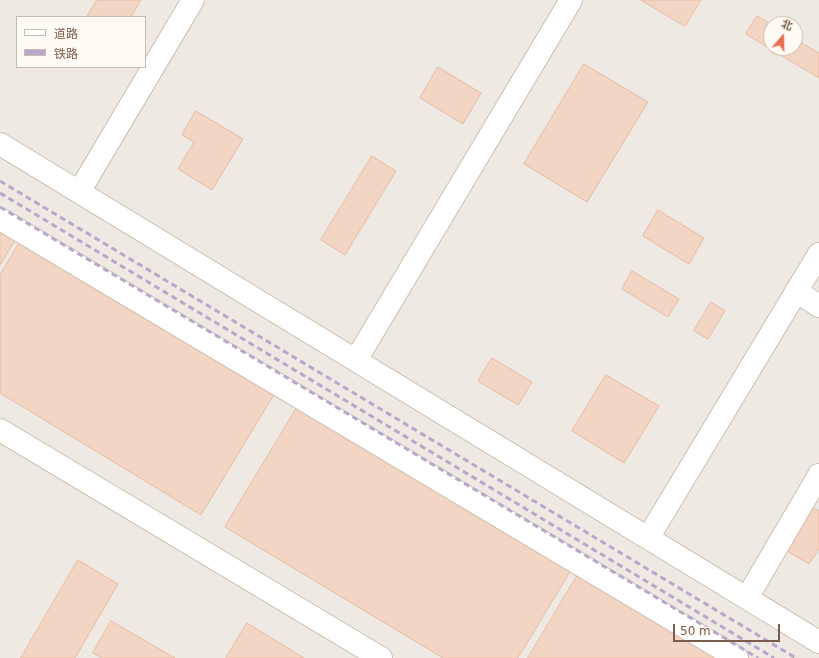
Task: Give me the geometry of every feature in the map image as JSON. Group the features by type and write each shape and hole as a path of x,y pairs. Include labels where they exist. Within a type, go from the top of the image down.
{"street":[{"path":"79,192 193,0"},
{"path":"356,360 571,0"},
{"path":"0,144 819,642"},
{"path":"0,218 737,658"},
{"path":"648,538 819,254"},
{"path":"796,291 819,306"},
{"path":"0,430 381,658"},
{"path":"746,598 819,475"}],"shaded area":[{"path":"0,0 819,0 819,658 0,658"}],"building":[{"path":"97,0 141,0 132,16 88,16"},
{"path":"641,0 701,0 685,26"},
{"path":"757,16 763,19 763,44 746,34"},
{"path":"803,44 819,53 819,78 782,56 803,56"},
{"path":"584,64 648,102 587,202 524,164"},
{"path":"438,67 481,93 463,124 420,98"},
{"path":"196,111 243,139 212,190 178,169 194,142 182,135"},
{"path":"372,156 396,171 345,255 321,240"},
{"path":"658,210 704,238 689,264 643,236"},
{"path":"0,222 19,234 0,265"},
{"path":"24,235 278,388 201,515 0,393 0,275"},
{"path":"632,271 679,299 668,317 622,289"},
{"path":"711,302 725,311 708,339 694,331"},
{"path":"492,358 532,382 518,405 478,381"},
{"path":"606,375 659,406 624,463 572,431"},
{"path":"301,401 574,565 518,658 443,658 225,527"},
{"path":"809,505 819,511 819,549 809,564 782,548"},
{"path":"78,560 118,584 75,658 21,658"},
{"path":"580,571 725,658 528,658"},
{"path":"111,621 175,658 102,658 93,653"},
{"path":"247,623 304,658 226,658"}],"railway":[{"path":"0,181 796,658"},
{"path":"0,193 774,658"},
{"path":"0,207 758,658"}]}
